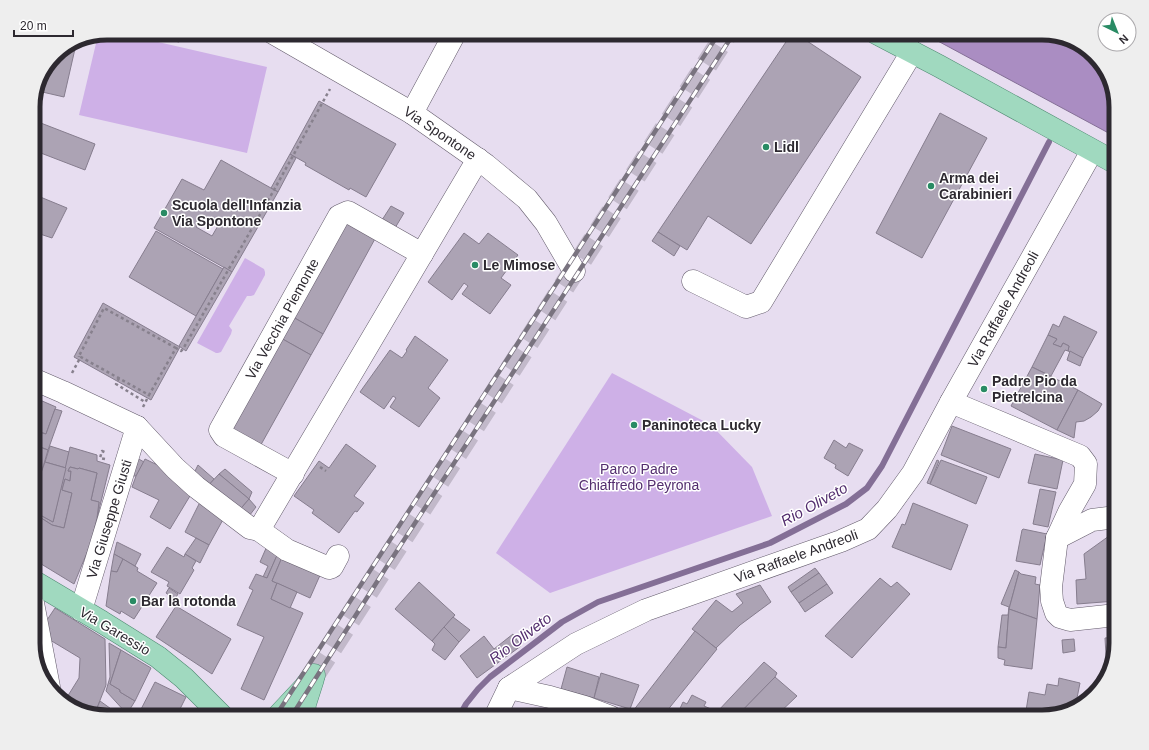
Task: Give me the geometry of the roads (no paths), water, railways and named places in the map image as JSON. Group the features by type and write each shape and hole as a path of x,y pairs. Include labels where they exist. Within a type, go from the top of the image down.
{"main road":[{"path":"889,40 1109,159"},
{"name":"Via Garessio","path":"40,585 158,657 184,678 216,710"},
{"path":"284,710 314,675 305,710"},
{"name":"Via Garessio","path":"192,686 200,700 202,710"}],"street":[{"name":"Via Spontone","path":"285,40 412,112 478,159 528,199 546,223 574,271"},
{"path":"412,112 450,40"},
{"path":"693,281 746,307 761,302 912,52"},
{"name":"Via Raffaele Andreoli","path":"498,710 509,688 576,644 646,610 842,541 868,529 887,509 913,473 1092,150"},
{"path":"259,530 478,159"},
{"name":"Via Vecchia Piemonte","path":"293,474 224,436 220,430 339,216 348,212 422,254"},
{"path":"40,382 137,427 175,468 196,487 250,528 259,530 287,550 329,568 338,556"},
{"path":"951,402 1080,456 1086,464 1085,484 1069,512 1057,538 1051,587 1052,601 1056,613 1060,617 1070,620 1109,615"},
{"name":"Via Giuseppe Giusti","path":"81,610 137,427"},
{"path":"1057,538 1092,520 1109,518"},
{"path":"40,640 45,668"},
{"path":"509,688 550,697 593,710"}],"waterway":[{"name":"Rio Oliveto","path":"463,710 478,689 490,677 562,622 598,602 770,543 846,504 867,488 882,466 1049,142"}],"tunnel":[{"path":"314,675 722,40"}],"railway":[{"path":"280,710 714,40"},
{"path":"295,710 389,563 729,40"}],"place":[{"name":"Lidl","path":"766,147"},
{"name":"Arma dei Carabinieri","path":"931,186"},
{"name":"Scuola dell'Infanzia Via Spontone","path":"164,213"},
{"name":"Le Mimose","path":"475,265"},
{"name":"Padre Pio da Pietrelcina","path":"984,389"},
{"name":"Paninoteca Lucky","path":"634,425"},
{"name":"Bar la rotonda","path":"133,601"}],"park label":[{"name":"Parco Padre Chiaffredo Peyrona","path":"639,478"}]}
